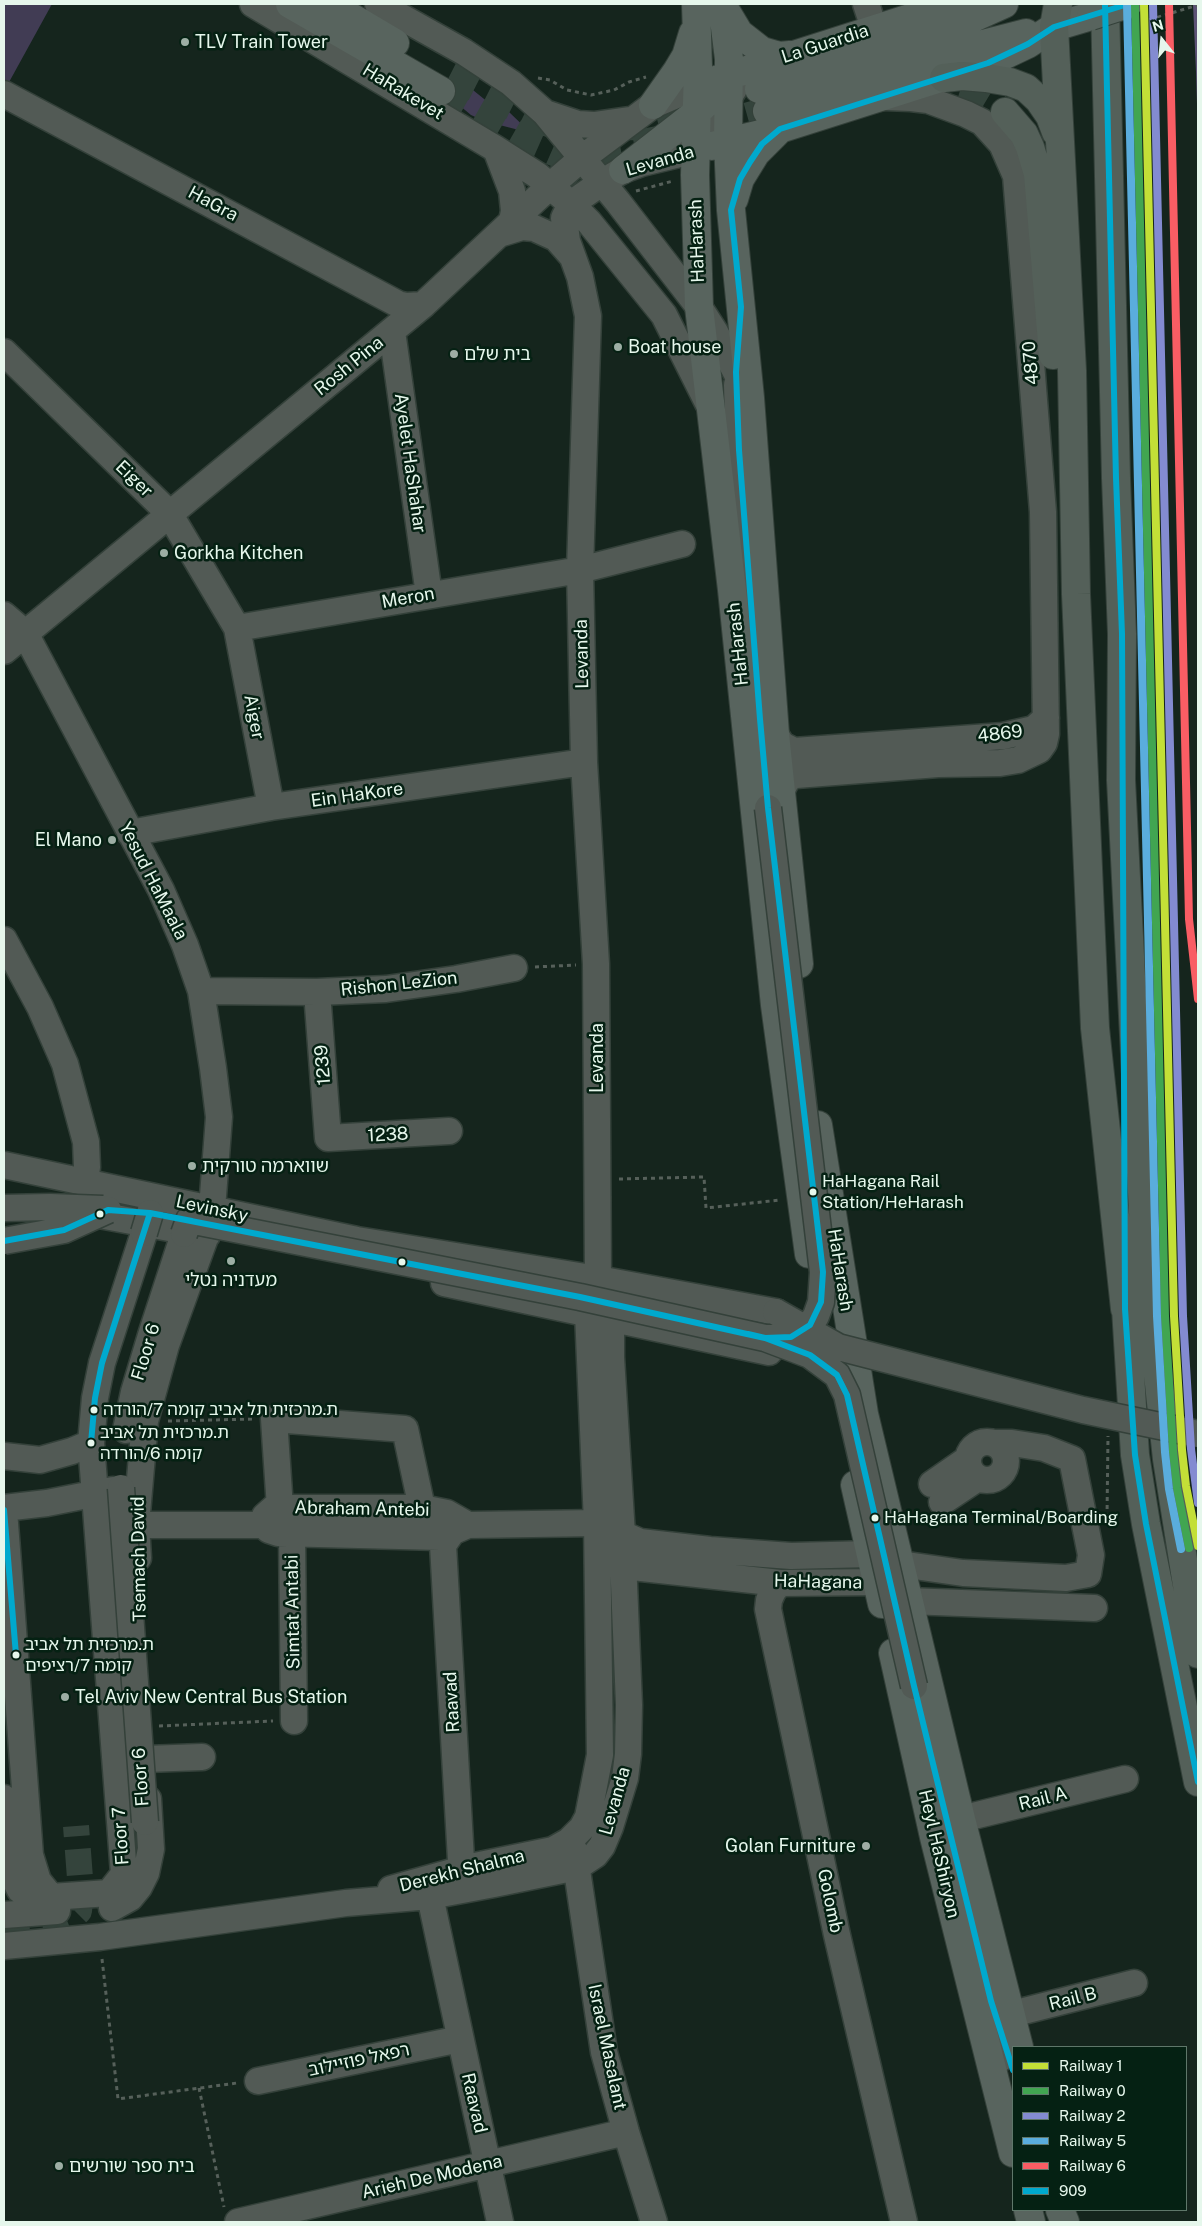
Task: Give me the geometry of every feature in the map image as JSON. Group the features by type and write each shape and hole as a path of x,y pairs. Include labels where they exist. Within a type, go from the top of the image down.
{"highway":[{"path":"1125,1309 1121,780 1122,634 1098,10 1059,12 1060,150 1072,371 1076,594 1095,1028 1125,1309 1135,1455 1152,1554 1198,1782"},
{"path":"944,78 962,76 986,78 1010,82 1026,88 1039,100 1050,116 1060,150"},
{"path":"1005,112 1024,134 1038,174 1060,446 1076,594"},
{"path":"1121,780 1145,1251 1167,1458 1198,1654"}],"main road":[{"path":"290,4 446,83 329,4"},
{"path":"722,4 736,28 754,46 770,55 791,55"},
{"name":"HaHarash","path":"722,4 752,95 728,142 731,210 750,398 768,726 775,800 809,1064 858,1382 900,1564"},
{"name":"La Guardia","path":"728,142 752,95 791,55 870,16 954,4"},
{"path":"614,185 696,113 971,19 1004,4"},
{"path":"1098,10 1130,14"},
{"name":"HaHarash","path":"696,12 687,79 696,113 695,163 699,307 733,600 775,1004 815,1296 870,1554"},
{"path":"752,95 971,47 1011,36 1059,12"},
{"name":"La Guardia","path":"687,79 752,95 882,97 944,78 1011,54 1059,12"},
{"path":"643,112 687,79"},
{"path":"731,210 740,179 762,144 752,95"},
{"name":"Levanda","path":"695,163 728,142"},
{"name":"Heyl HaShiryon","path":"870,1554 934,1837 1012,2149"},
{"name":"Heyl HaShiryon","path":"900,1564 961,1819 1001,2008 1019,2046"}],"street":[{"name":"HaRakevet","path":"253,4 496,149 550,186 595,229 664,315 710,406 725,451 768,726"},
{"path":"378,4 464,52 511,83 545,113 581,159 614,185 715,332 750,398"},
{"name":"HaGra","path":"4,94 398,304 406,306 424,304"},
{"path":"695,163 752,95"},
{"name":"4870","path":"882,97 911,98 944,105 982,122 1002,144 1016,176 1043,512 1046,718"},
{"path":"545,113 578,124 594,125 643,112"},
{"name":"Rosh Pina","path":"4,650 392,331 424,304 550,186 581,159 643,112"},
{"path":"496,149 512,191 514,211 506,228 534,228 556,238 572,256"},
{"name":"Levanda","path":"599,1316 611,1357 622,1535 629,1704 628,1754 625,1778 602,1846 590,1860 577,1867 573,1846 576,1834 588,1818 600,1755 597,1523 599,1316 608,1299 598,1279 596,964 584,762 580,570 588,316 580,277 564,228 564,218 571,204 614,185 642,163 695,163"},
{"path":"741,307 736,372 739,450 768,726"},
{"name":"Ayelet HaShahar","path":"392,331 429,594"},
{"name":"Eiger","path":"4,352 169,514 237,628"},
{"name":"Meron","path":"237,628 429,594 580,570 682,544"},
{"name":"Yesud HaMaala","path":"4,615 25,633 161,890 185,945 201,991 219,1117 202,1221"},
{"name":"Aiger","path":"237,628 271,807"},
{"name":"4869","path":"768,726 787,750 794,751 1003,736 1034,729 1046,718"},
{"name":"4869","path":"775,800 788,778 796,775 938,764 1000,763 1018,760 1039,750 1044,743 1046,718"},
{"name":"Ein HaKore","path":"130,833 271,807 584,762"},
{"path":"767,1345 791,1337 810,1325 816,1316 821,1302 823,1272 775,800"},
{"path":"4,940 40,1007 65,1064 86,1142 87,1167 85,1183"},
{"name":"Rishon LeZion","path":"201,991 317,992 386,989 514,968"},
{"name":"1239","path":"317,992 328,1138"},
{"name":"1238","path":"328,1138 449,1132"},
{"name":"Levinsky","path":"4,1165 85,1183 202,1221 599,1316"},
{"name":"Levinsky","path":"4,1197 357,1240 598,1279"},
{"path":"4,1208 50,1207 108,1210 147,1223 202,1221 580,1297 940,1389 1108,1430 1198,1449"},
{"path":"4,1241 64,1230 108,1210"},
{"name":"Tsemach David","path":"112,1908 130,1898 139,1887 146,1873 151,1849 136,1524 140,1470 145,1421 202,1221"},
{"name":"Floor 6","path":"4,1798 9,1868 20,1890 32,1898 53,1903 108,1898 128,1883 133,1872 144,1822 121,1488 127,1427 134,1392 152,1332 202,1221"},
{"name":"Floor 7","path":"4,1509 30,1855 38,1881 51,1897 108,1894 124,1874 91,1443 95,1398 102,1363 147,1223"},
{"path":"598,1279 776,1312 838,1347 1083,1410 1198,1434"},
{"path":"599,1316 648,1327 767,1345 810,1355 827,1367 843,1384 914,1686 1001,2008 1012,2065"},
{"path":"611,1357 625,1336 638,1328 648,1327"},
{"path":"272,1516 274,1419 405,1429 422,1508"},
{"path":"4,1456 40,1460 72,1451 91,1443"},
{"path":"900,1564 963,1573 1056,1578 1088,1574 1092,1555 1072,1459 1044,1448 1012,1443 1001,1450 980,1443 970,1452 973,1469 937,1493"},
{"path":"4,1509 76,1498 121,1488"},
{"name":"Abraham Antebi","path":"136,1524 422,1508 447,1513 459,1530"},
{"name":"Abraham Antebi","path":"272,1516 269,1530 292,1534 440,1537 459,1530 597,1523"},
{"path":"320,1521 459,1530"},
{"path":"597,1523 611,1556 618,1564 623,1566"},
{"name":"HaHagana","path":"597,1523 640,1542 791,1556 870,1554 900,1564"},
{"name":"Raavad","path":"459,1530 443,1545 461,1860 470,1867"},
{"name":"Simtat Antabi","path":"292,1534 294,1720"},
{"name":"HaHagana","path":"623,1566 780,1583 877,1582 900,1564"},
{"path":"625,1614 630,1599 640,1586 654,1574 665,1572"},
{"name":"Golomb","path":"780,1583 769,1600 768,1609 835,1925 904,2222"},
{"path":"908,1601 1094,1608"},
{"path":"146,1759 202,1758"},
{"name":"Rail A","path":"961,1819 1125,1779"},
{"name":"Derekh Shalma","path":"346,1903 470,1867 553,1850 566,1843 576,1834"},
{"name":"Derekh Shalma","path":"4,1946 100,1937 346,1903 430,1896 577,1867"},
{"name":"Israel Masalant","path":"577,1867 604,2052 654,2222"},
{"name":"Raavad","path":"430,1896 500,2222"},
{"name":"Derekh Shalma","path":"4,1915 112,1908 133,1909 201,1924"},
{"name":"Rail B","path":"1001,2008 1134,1983"},
{"path":"1001,2008 1012,2114"},
{"name":"רפאל פוזיילוב","path":"258,2080 460,2039"},
{"name":"Arieh De Modena","path":"231,2217 487,2165 626,2132"}],"path":[{"path":"1130,14 1198,5"},
{"path":"533,77 550,80 567,90 590,95 614,90 629,82 664,72 687,79"},
{"path":"614,185 643,188 695,163"},
{"path":"514,968 596,964"},
{"path":"612,1180 704,1177 706,1208 800,1197"},
{"path":"145,1421 274,1419"},
{"path":"1107,1523 1108,1430"},
{"path":"144,1727 294,1720"},
{"path":"100,1937 118,2099 258,2080"},
{"path":"199,2088 231,2217"}],"shaded area":[{"path":"4,4 52,4 8,84 4,82"},
{"path":"1193,4 1198,4 1198,136 1196,72"},
{"path":"463,82 494,107 509,112 534,136 531,138 515,129 484,121 471,115 453,100"}],"tunnel":[{"path":"450,75 539,120 559,126"},
{"path":"918,92 943,89 959,92 985,100 1005,112"},
{"path":"441,91 531,142 556,153 583,155 667,138"},
{"path":"616,127 633,126 703,108"},
{"path":"707,128 767,111"},
{"path":"4,1932 53,1928 68,1922 79,1911 81,1891 76,1826"}],"rail line":[{"name":"5","path":"1127,4 1157,1316 1165,1452 1169,1489 1181,1549"},
{"name":"0","path":"1135,4 1165,1316 1173,1451 1177,1488 1189,1548"},
{"name":"1","path":"1144,4 1174,1316 1182,1450 1186,1486 1198,1546"},
{"name":"2","path":"1153,4 1183,1316 1191,1449 1198,1503"},
{"name":"6","path":"1169,4 1189,919 1198,999"}],"transit line":[{"name":"909","path":"1105,4 1116,478 1122,634 1125,1309 1135,1455 1146,1524 1198,1782"},
{"name":"909","path":"150,1213 580,1297 765,1338 791,1337 810,1325 821,1302 823,1272 768,808 760,719 739,450 736,372 741,307 731,210 740,179 750,162 762,144 780,129 988,63 1028,44 1054,27 1128,4"},
{"name":"909","path":"4,1241 64,1230 108,1210 150,1213 192,1221"},
{"name":"909","path":"91,1443 95,1398 102,1363 150,1213"},
{"name":"909","path":"748,1334 765,1338 810,1355 837,1375 847,1395 914,1686 991,2001 1012,2067"},
{"name":"909","path":"4,1510 16,1655"}],"place":[{"name":"TLV Train Tower","path":"185,42"},
{"name":"Boat house","path":"618,347"},
{"name":"בית שלם","path":"454,354"},
{"name":"Gorkha Kitchen","path":"164,553"},
{"name":"El Mano","path":"112,840"},
{"name":"שווארמה טורקית","path":"192,1166"},
{"name":"HaHagana Rail Station/HeHarash","path":"813,1192"},
{"name":"מעדניה נטלי","path":"231,1261"},
{"name":"ת.מרכזית תל אביב קומה 7/הורדה","path":"94,1410"},
{"name":"ת.מרכזית תל אביב קומה 6/הורדה","path":"91,1443"},
{"name":"HaHagana Terminal/Boarding","path":"875,1518"},
{"name":"ת.מרכזית תל אביב קומה 7/רציפים","path":"16,1655"},
{"name":"Tel Aviv New Central Bus Station","path":"65,1697"},
{"name":"Golan Furniture","path":"866,1846"},
{"name":"בית ספר שורשים","path":"59,2166"}]}
